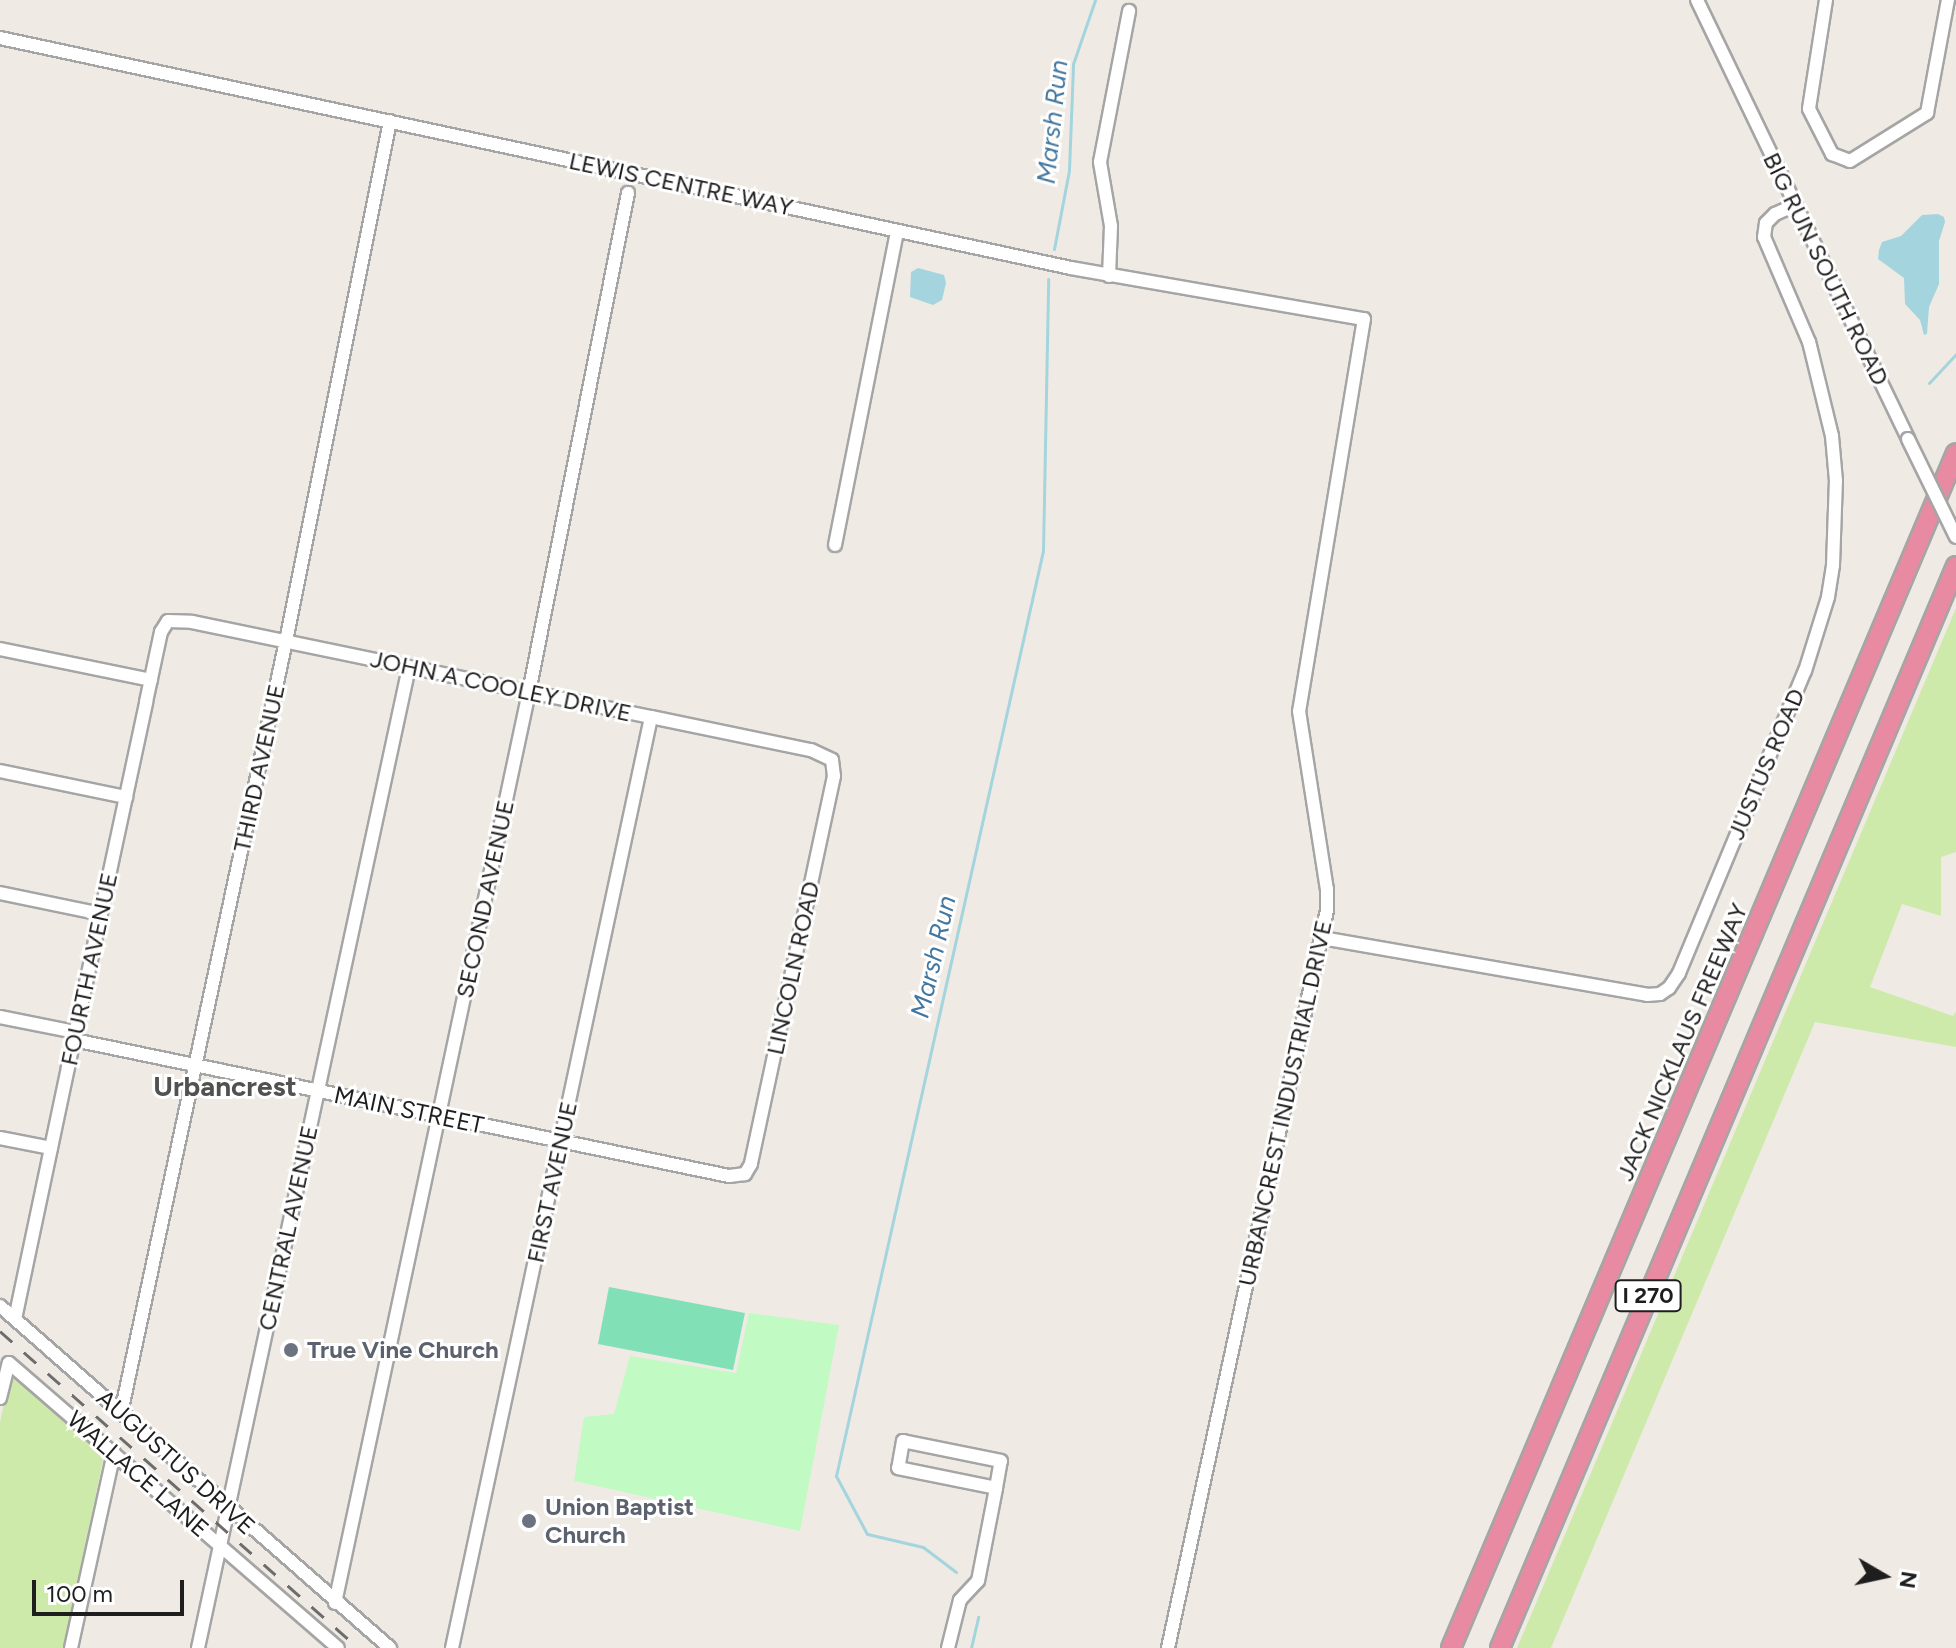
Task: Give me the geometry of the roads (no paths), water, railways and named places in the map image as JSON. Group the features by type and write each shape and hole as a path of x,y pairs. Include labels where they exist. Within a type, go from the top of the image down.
{"highway":[{"name":"JACK NICKLAUS FREEWAY","path":"1451,1648 1956,453"},
{"name":"I 270","path":"1500,1648 1956,566"}],"street":[{"name":"BIG RUN SOUTH ROAD","path":"1697,0 1956,537"},
{"path":"1826,0 1809,109 1832,154 1845,160 1856,160 1927,113 1948,0"},
{"path":"1109,276 1111,226 1100,162 1129,11"},
{"name":"LEWIS CENTRE WAY","path":"0,38 1109,276 1364,319"},
{"name":"THIRD AVENUE","path":"121,1413 286,641 390,121"},
{"name":"SECOND AVENUE","path":"335,1603 529,692 628,193"},
{"name":"JUSTUS ROAD","path":"1322,938 1647,995 1660,994 1674,980 1805,671 1828,597 1833,565 1837,506 1832,436 1809,342 1764,237 1766,223 1775,214 1795,205"},
{"path":"835,545 897,231"},
{"name":"URBANCREST INDUSTRIAL DRIVE","path":"1168,1648 1322,938 1327,889 1299,711 1364,319"},
{"name":"JOHN A COOLEY DRIVE","path":"168,621 192,622 811,750 832,760"},
{"name":"FOURTH AVENUE","path":"15,1319 161,632 168,621"},
{"path":"0,649 151,680"},
{"name":"CENTRAL AVENUE","path":"198,1648 409,667"},
{"name":"FIRST AVENUE","path":"452,1648 651,717"},
{"name":"LINCOLN ROAD","path":"745,1174 751,1164 830,792 834,768 832,760"},
{"path":"0,771 126,797"},
{"path":"0,893 101,914"},
{"name":"MAIN STREET","path":"0,1017 317,1091 729,1176 745,1174"},
{"path":"0,1138 51,1148"},
{"name":"AUGUSTUS DRIVE","path":"0,1306 335,1603 390,1648"},
{"name":"WALLACE LANE","path":"0,1398 9,1363 221,1546 327,1643 338,1648"},
{"path":"948,1648 960,1600 978,1581 996,1488 1001,1461 903,1441 898,1468 996,1488"},
{"path":"71,1648 114,1453"}],"water":[{"path":"1938,214 1944,217 1945,222 1939,241 1939,284 1929,307 1927,334 1924,335 1920,320 1905,304 1904,278 1878,259 1879,250 1882,242 1901,236 1922,215"},
{"path":"918,268 944,275 946,283 942,300 933,305 910,297 911,272"}],"waterway":[{"name":"Marsh Run","path":"1054,249 1069,170 1073,64 1095,0"},
{"name":"Marsh Run","path":"956,1572 923,1547 867,1534 836,1476 1043,551 1048,279"},
{"path":"1929,383 1956,354"},
{"name":"Marsh Run","path":"971,1648 978,1617"}],"railway":[{"path":"0,1331 358,1648"}],"place":[{"name":"True Vine Church","path":"291,1350"},
{"name":"Union Baptist Church","path":"529,1521"}],"district":[{"name":"Urbancrest","path":"225,1086"}]}
